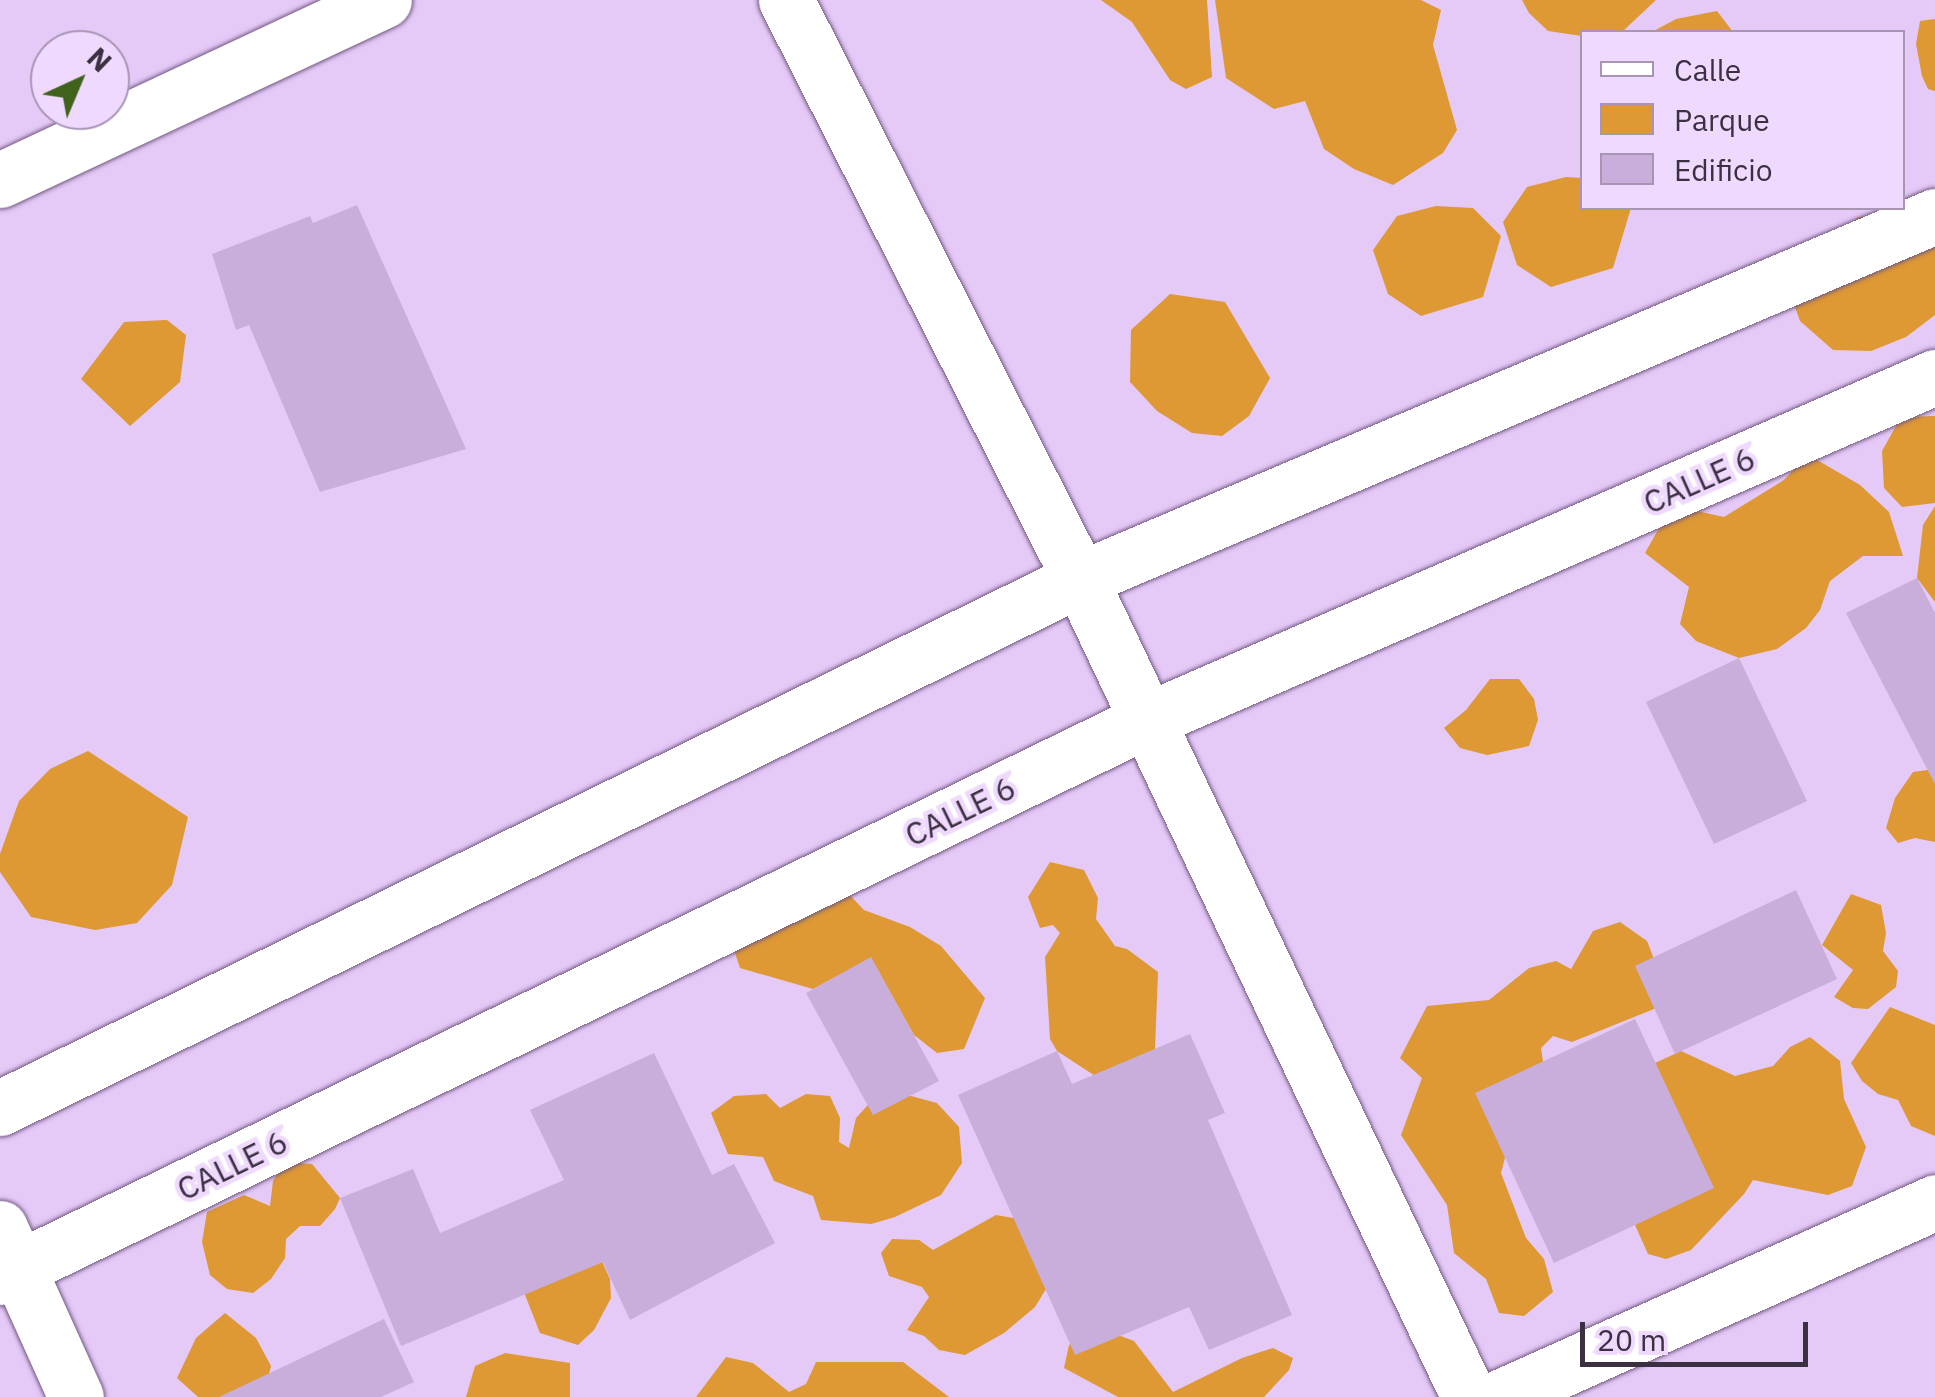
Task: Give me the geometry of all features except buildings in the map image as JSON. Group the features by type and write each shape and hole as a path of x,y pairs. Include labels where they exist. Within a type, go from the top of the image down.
{"street":[{"path":"0,180 384,0"},
{"path":"786,0 1080,580 1469,1397"},
{"path":"0,1108 1080,580 1935,216"},
{"name":"CALLE 6","path":"6,1258 1146,721 1935,378"},
{"path":"1500,1397 1935,1202"},
{"path":"6,1258 76,1397"}],"green space":[{"path":"1101,0 1207,0 1212,77 1186,89 1170,80 1132,22"},
{"path":"1215,0 1421,0 1441,10 1433,45 1457,130 1443,153 1393,185 1354,169 1324,149 1305,101 1274,109 1226,78"},
{"path":"1522,0 1656,0 1624,30 1580,30 1580,36 1548,31"},
{"path":"1717,11 1731,30 1656,30 1676,19"},
{"path":"1935,19 1935,91 1928,89 1922,76 1916,44 1920,21"},
{"path":"1566,177 1580,178 1580,210 1630,210 1613,268 1551,287 1517,265 1503,222 1527,187"},
{"path":"1436,206 1473,208 1501,236 1483,297 1421,316 1388,294 1373,250 1397,216"},
{"path":"1893,214 1935,238 1935,315 1906,337 1871,351 1833,350 1800,321 1788,288 1858,217"},
{"path":"1170,294 1225,302 1270,378 1249,416 1222,436 1192,433 1157,411 1130,382 1131,330"},
{"path":"167,320 186,335 180,382 130,426 81,379 124,322"},
{"path":"1935,416 1935,503 1902,507 1884,488 1882,451 1901,417"},
{"path":"1807,454 1860,485 1889,512 1903,556 1863,556 1830,581 1820,610 1806,628 1777,649 1739,658 1696,641 1680,624 1689,587 1645,553 1663,521 1697,511 1724,517 1784,480"},
{"path":"1935,506 1935,602 1917,578 1923,525"},
{"path":"1490,679 1519,679 1534,699 1538,720 1529,746 1487,755 1460,748 1444,728 1466,710"},
{"path":"88,751 188,817 172,885 137,923 95,930 31,917 0,872 0,854 19,801 50,769"},
{"path":"1935,769 1935,842 1915,838 1898,843 1886,828 1895,798 1913,772"},
{"path":"1050,862 1084,870 1098,898 1096,919 1115,946 1127,949 1158,972 1155,1049 1112,1087 1057,1051 1050,1039 1045,957 1060,933 1053,925 1040,928 1028,897"},
{"path":"845,890 864,910 910,927 941,946 985,998 964,1049 937,1053 914,1035 871,958 813,989 740,968 731,941"},
{"path":"1851,894 1881,905 1886,933 1883,951 1898,971 1896,987 1868,1009 1853,1008 1834,997 1853,970 1822,945"},
{"path":"1620,922 1647,941 1667,993 1654,1009 1572,1042 1553,1036 1541,1048 1544,1068 1494,1113 1505,1158 1501,1173 1526,1238 1544,1259 1553,1292 1524,1316 1499,1313 1486,1279 1454,1253 1447,1205 1401,1135 1422,1078 1400,1058 1427,1006 1489,1000 1529,968 1556,961 1571,969 1593,931"},
{"path":"1890,1007 1935,1025 1935,1136 1911,1126 1898,1100 1878,1094 1862,1081 1851,1063"},
{"path":"1810,1037 1840,1061 1844,1099 1866,1147 1852,1186 1828,1195 1753,1180 1691,1250 1666,1259 1648,1254 1635,1225 1646,1199 1655,1063 1681,1051 1735,1076 1773,1066 1790,1047"},
{"path":"766,1094 780,1108 806,1094 830,1096 840,1118 839,1142 849,1148 856,1118 877,1095 911,1096 937,1103 959,1127 962,1163 941,1195 895,1217 871,1224 821,1220 813,1196 774,1181 763,1157 728,1154 711,1113 734,1096"},
{"path":"284,1162 312,1164 340,1198 320,1226 300,1226 286,1239 285,1258 271,1279 253,1293 227,1289 210,1275 202,1242 207,1212 244,1195 270,1206 273,1181"},
{"path":"996,1215 1019,1219 1049,1284 1035,1307 1004,1333 965,1355 939,1350 924,1336 907,1330 929,1297 922,1287 889,1276 881,1253 892,1239 919,1240 933,1250"},
{"path":"585,1224 610,1279 611,1298 594,1330 578,1345 540,1333 525,1295 522,1263"},
{"path":"225,1313 256,1338 271,1366 263,1397 198,1397 177,1378 196,1338"},
{"path":"1099,1328 1134,1341 1173,1392 1242,1358 1273,1348 1293,1358 1289,1370 1264,1397 1118,1397 1064,1368 1069,1345"},
{"path":"505,1353 570,1363 570,1397 466,1397 475,1366"},
{"path":"726,1357 753,1363 789,1392 806,1384 816,1362 903,1362 949,1397 696,1397"}]}
